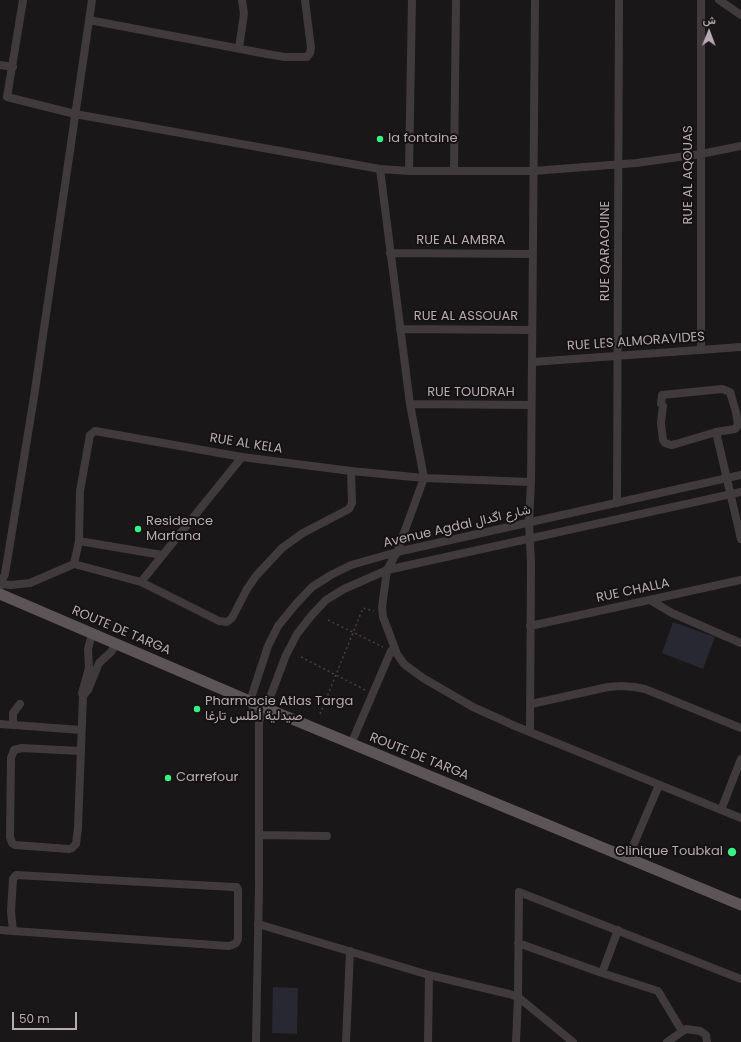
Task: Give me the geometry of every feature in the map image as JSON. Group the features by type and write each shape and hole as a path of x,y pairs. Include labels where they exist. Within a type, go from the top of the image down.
{"main road":[{"name":"ROUTE DE TARGA","path":"0,588 92,634 351,744 741,905"}],"street":[{"path":"23,0 7,97 75,114 380,169 409,171 533,171 619,164 701,154 741,146"},
{"path":"0,588 5,574 34,397 92,0"},
{"path":"239,48 244,14 242,0"},
{"path":"89,20 273,55 307,57 310,54 311,48 305,0"},
{"path":"409,171 412,0"},
{"path":"454,171 456,0"},
{"path":"530,732 529,522 531,482 535,0"},
{"name":"RUE QARAOUINE","path":"617,503 619,0"},
{"name":"RUE AL AQOUAS","path":"701,0 701,349"},
{"path":"719,0 741,15"},
{"path":"0,65 12,67"},
{"path":"380,169 410,404 424,478 397,552 387,570 382,613 384,622 398,654 404,664 412,670 473,707 530,732 741,818"},
{"name":"RUE AL AMBRA","path":"390,253 532,254"},
{"name":"RUE AL ASSOUAR","path":"400,329 532,330"},
{"name":"RUE LES ALMORAVIDES","path":"532,362 741,347"},
{"path":"722,389 730,392 736,412 737,427 730,431 716,432 676,444 668,444 663,440 661,423 663,406 661,404 662,395 722,389"},
{"name":"RUE TOUDRAH","path":"410,404 531,405"},
{"name":"RUE AL KELA","path":"74,564 79,540 80,491 90,435 94,431 242,457 351,472 424,478 531,482"},
{"path":"716,432 741,539"},
{"path":"141,582 242,457"},
{"path":"0,588 30,583 74,564 141,582 219,621 227,622 232,618 247,589 256,576 282,548 303,533 348,509 352,503 351,472"},
{"name":"Avenue Agdal شارع اگدال","path":"250,701 268,646 278,626 312,587 351,565 397,552 741,475"},
{"name":"Avenue Agdal شارع اگدال","path":"259,721 266,708 286,655 297,634 326,600 344,589 387,570 741,492"},
{"path":"79,540 162,556"},
{"name":"RUE CHALLA","path":"530,626 741,580"},
{"path":"650,600 672,613 741,643"},
{"path":"92,634 88,649 93,669"},
{"path":"80,751 18,748 14,750 12,754 11,767 10,840 15,845 72,848 76,844 78,828 82,691 93,669 111,652 116,644"},
{"path":"351,744 391,651"},
{"path":"531,704 608,687 634,687 645,689 741,728"},
{"path":"250,701 259,721 256,1042"},
{"path":"13,724 13,713 20,704"},
{"path":"0,724 81,730"},
{"path":"0,729 22,730 29,727"},
{"path":"721,810 741,759"},
{"path":"628,858 659,785"},
{"path":"259,836 327,836"},
{"path":"0,930 13,931 232,945 236,943 238,939 238,890 233,886 18,874 13,878 11,911 13,931"},
{"path":"516,1042 519,892 741,979"},
{"path":"258,924 429,975 509,994 518,998 573,1042"},
{"path":"602,973 618,930"},
{"path":"518,943 658,991 682,1031"},
{"path":"346,1042 350,951"},
{"path":"428,1042 429,975"},
{"path":"667,1042 686,1029 706,1035 706,1042"}],"path":[{"path":"320,714 363,608 382,613"},
{"path":"328,620 391,651"},
{"path":"301,657 370,692"}],"shaded area":[{"path":"673,622 715,637 703,669 662,653"},
{"path":"273,987 298,988 297,1034 272,1033"}],"place":[{"name":"la fontaine","path":"380,139"},
{"name":"Residence Marfana","path":"138,529"},
{"name":"Pharmacie Atlas Targa صيدلية أطلس تارغا","path":"197,709"},
{"name":"Carrefour","path":"168,778"},
{"name":"Clinique Toubkal","path":"732,852"}]}
